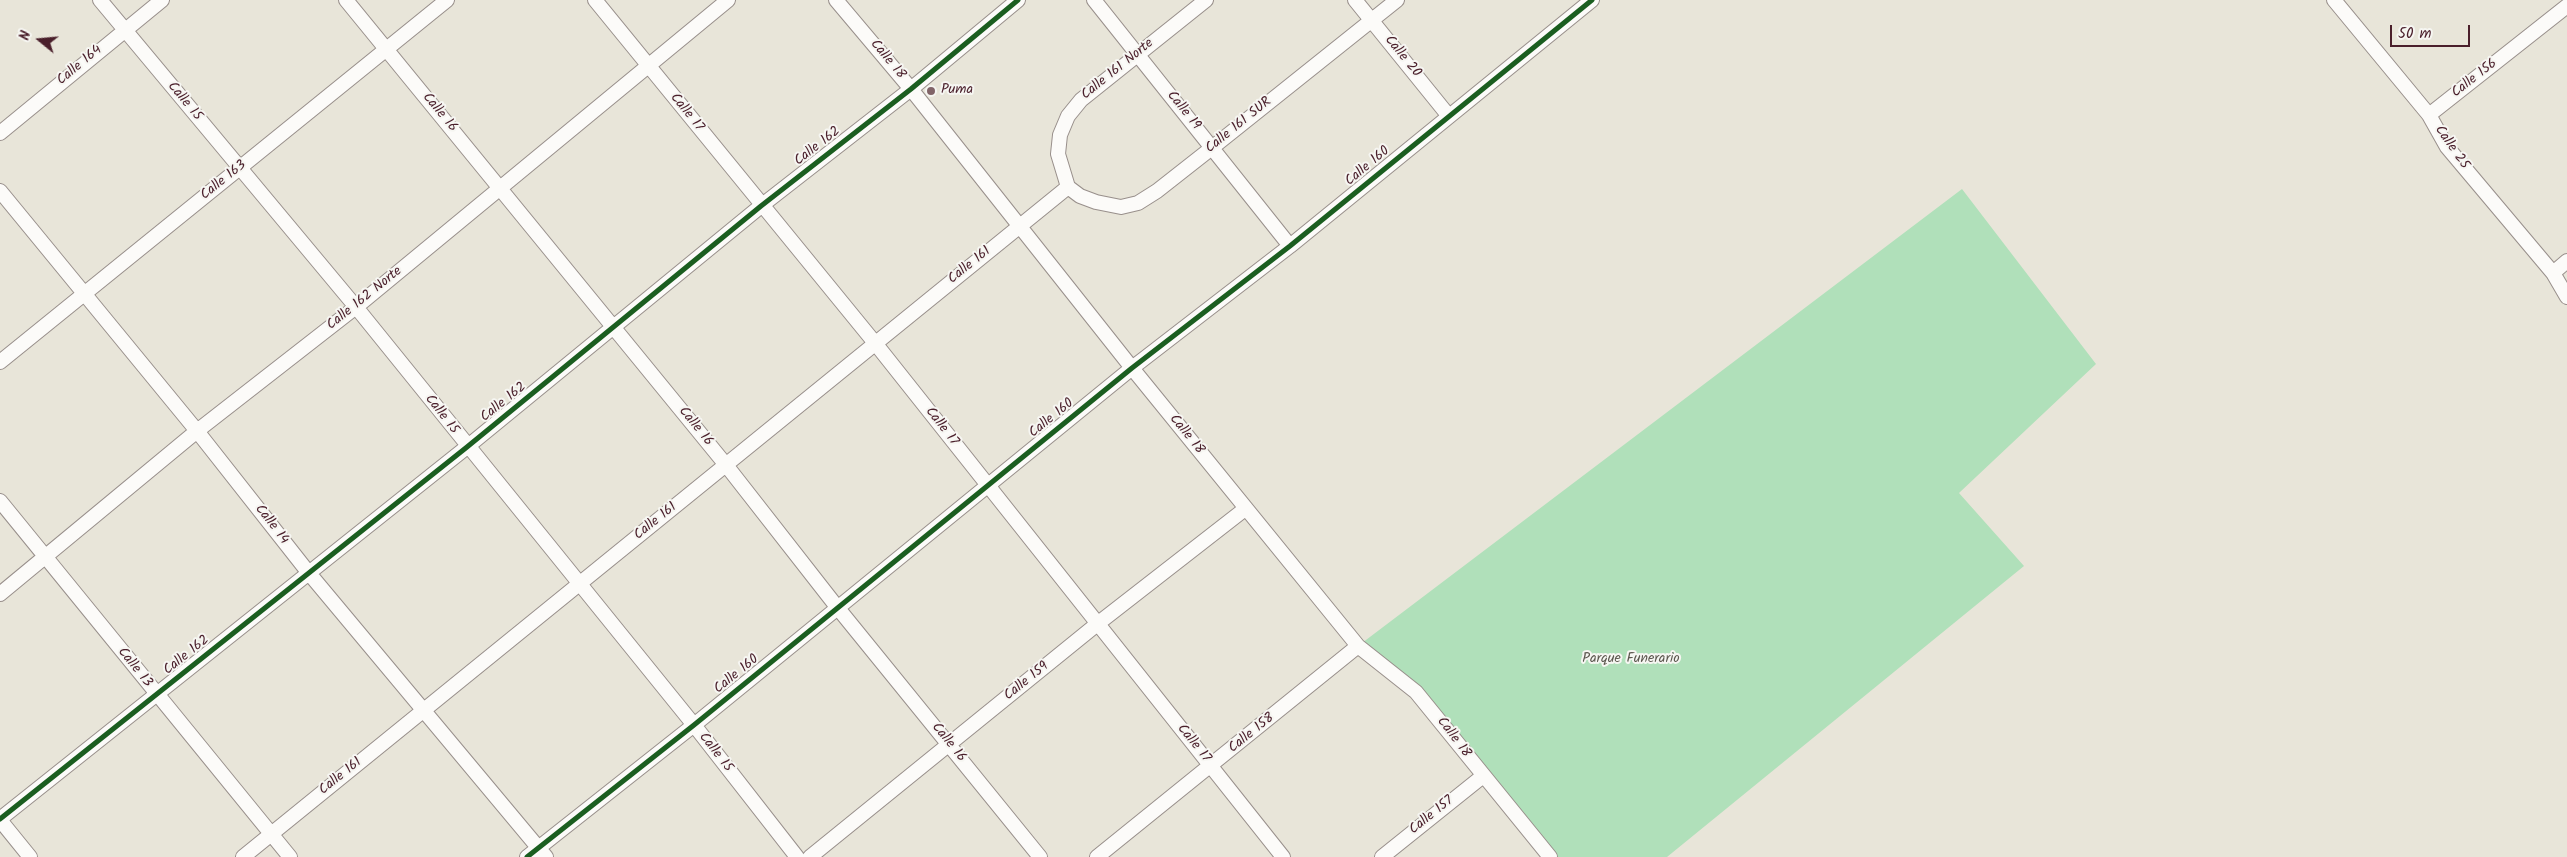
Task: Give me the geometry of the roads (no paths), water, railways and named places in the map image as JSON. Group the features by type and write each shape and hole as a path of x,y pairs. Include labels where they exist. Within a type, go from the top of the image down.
{"street":[{"name":"Calle 15","path":"100,0 123,30 356,307 467,448 694,725 797,857"},
{"name":"Calle 164","path":"0,133 123,30 162,0"},
{"name":"Calle 16","path":"346,0 726,465 837,607 1040,857"},
{"name":"Calle 163","path":"0,362 447,0"},
{"name":"Calle 17","path":"594,0 875,344 1096,625 1283,857"},
{"name":"Calle 162 Norte","path":"0,594 197,431 356,307 728,0"},
{"name":"Calle 18","path":"836,0 911,89 1245,509 1358,646 1416,692 1550,857"},
{"name":"Calle 162","path":"0,819 308,572 467,448 761,206 911,89 1018,0"},
{"name":"Calle 19","path":"1094,0 1290,246"},
{"name":"Calle 161 Norte","path":"1068,187 1058,154 1060,135 1068,116 1081,100 1206,0"},
{"name":"Calle 20","path":"1356,0 1448,115"},
{"name":"Calle 161 SUR","path":"1068,187 1080,196 1096,202 1121,207 1138,203 1158,191 1396,0"},
{"name":"Calle 160","path":"526,857 542,852 837,607 1132,368 1290,246 1448,115 1592,0"},
{"name":"Calle 25","path":"2334,0 2429,115 2447,147 2553,273 2567,297"},
{"name":"Calle 156","path":"2429,115 2567,6"},
{"name":"Calle 161","path":"244,857 1068,187"},
{"name":"Calle 14","path":"0,191 197,431 308,572 425,709 542,852"},
{"path":"2553,273 2567,261"},
{"name":"Calle 13","path":"0,501 156,695 290,857"},
{"name":"Calle 159","path":"810,857 950,746 1096,625 1245,509"},
{"name":"Calle 158","path":"1097,857 1211,767 1358,646"},
{"name":"Calle 157","path":"1382,857 1483,776"},
{"path":"0,819 30,857"}],"place":[{"name":"Puma","path":"931,91"}],"park label":[{"name":"Parque Funerario","path":"1631,660"}]}
